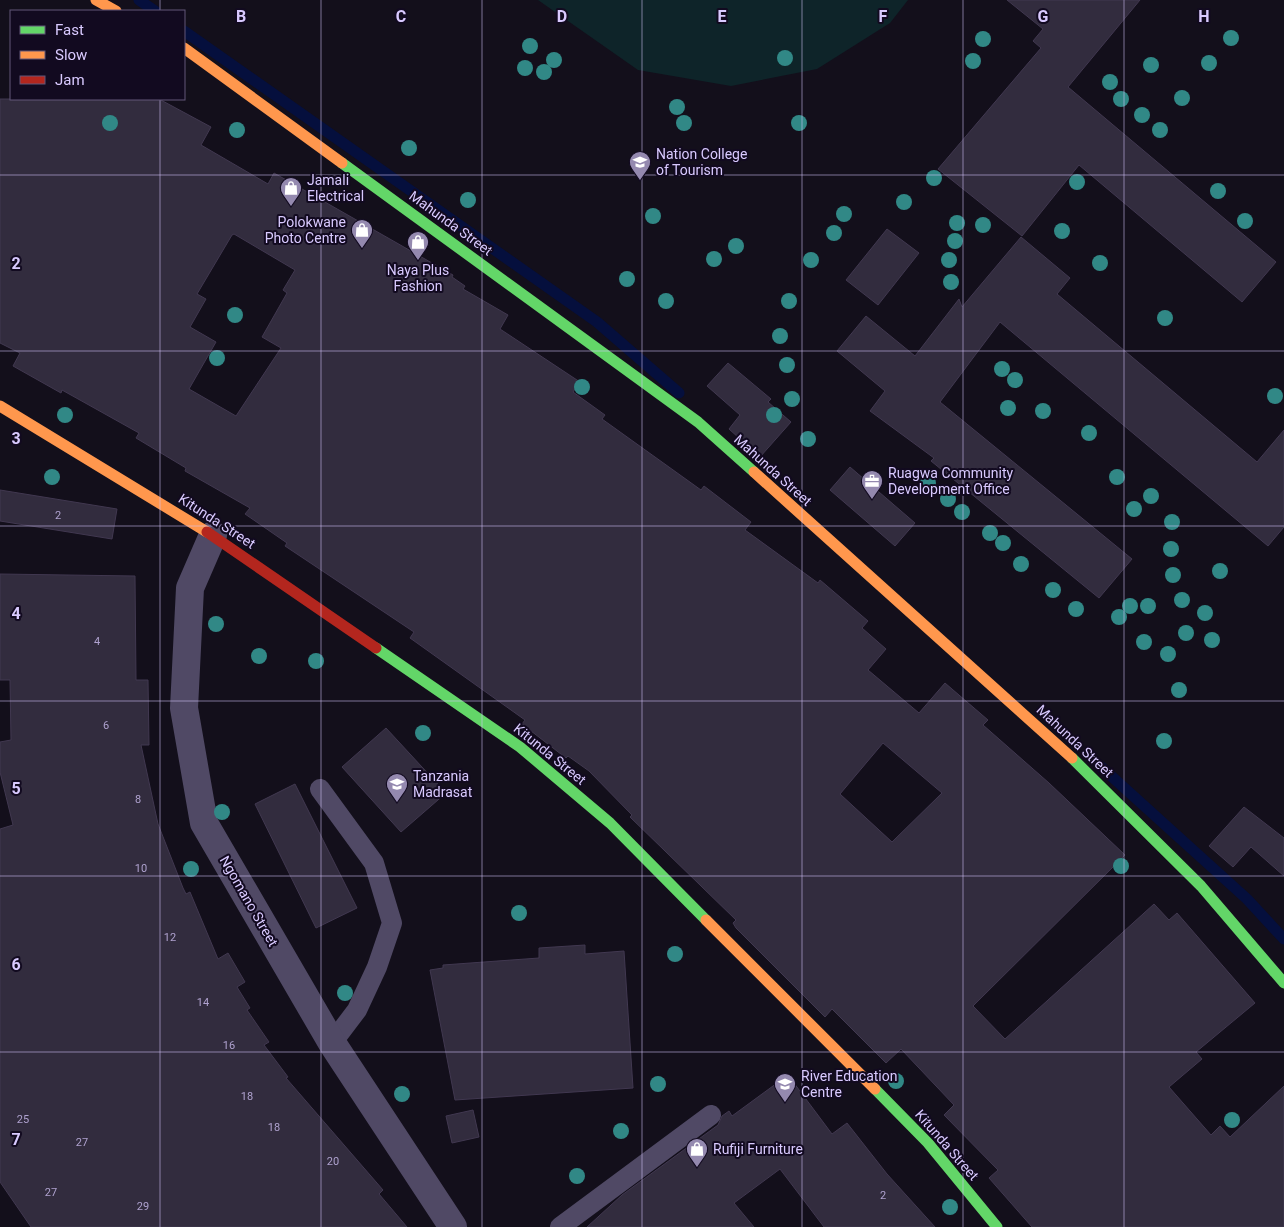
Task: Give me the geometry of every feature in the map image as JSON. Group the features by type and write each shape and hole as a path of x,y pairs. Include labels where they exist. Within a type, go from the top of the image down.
{"street":[{"path":"96,0 114,10"},
{"name":"Mahunda Street","path":"185,49 698,422 1088,772 1201,886 1284,983"},
{"name":"Kitunda Street","path":"0,406 213,535 520,747 610,823 928,1143 997,1227"},
{"name":"Ngomano Street","path":"213,535 190,588 184,708 204,823 332,1043 453,1227"}],"lane":[{"path":"320,789 374,863 392,923 377,967 357,1010 332,1043"},
{"path":"560,1227 711,1115"}],"green space":[{"path":"538,0 908,0 890,23 817,69 731,86 638,70"}],"building":[{"path":"1007,0 1140,0 1068,87 1276,262 1242,302 1079,165 1022,236 938,169 1041,48 1033,41 1043,29"},
{"path":"0,99 161,100 211,127 201,145 268,184 274,173 453,275 452,277 465,286 463,289 508,315 500,329 580,382 573,392 605,415 602,419 701,490 704,486 751,522 745,530 818,583 820,580 868,621 862,628 886,649 868,670 919,713 945,683 988,720 983,725 1049,783 1125,855 973,1006 1005,1039 1154,904 1169,920 1177,913 1255,1003 1196,1052 1202,1059 1169,1087 1211,1135 1220,1126 1230,1137 1284,1086 1284,1227 1032,1227 989,1178 998,1170 944,1115 954,1105 901,1049 886,1063 832,1009 825,1017 736,928 733,923 736,920 630,817 632,815 589,771 568,756 566,758 522,724 525,720 410,638 414,632 285,546 287,543 245,514 250,508 185,471 186,468 136,438 139,433 62,390 61,393 13,366 20,353 0,343","holes":["234,234 295,270 283,290 287,293 262,337 281,348 236,416 189,389 216,342 190,327 206,299 197,294 232,235","883,743 942,793 892,842 840,794"]},
{"path":"887,229 919,253 878,305 846,280"},
{"path":"1021,237 1070,278 1057,294 1257,462 1284,430 1284,527 1268,546 1000,322 940,402 1132,559 1099,598 931,461 934,458 870,411 885,391 837,351 866,316 915,356 959,299 962,307"},
{"path":"728,363 771,399 768,402 791,422 760,457 729,429 740,415 707,386"},
{"path":"850,467 915,523 895,546 830,490"},
{"path":"0,490 117,509 112,539 0,521"},
{"path":"0,574 135,576 136,680 148,680 149,745 141,745 158,824 183,888 186,894 190,892 218,959 228,953 245,982 237,987 250,1008 247,1010 269,1042 264,1045 288,1077 286,1078 383,1190 379,1194 407,1227 31,1227 0,1182 0,829 13,825 0,772 0,742 11,740 10,680 0,680"},
{"path":"386,728 446,793 401,832 342,767"},
{"path":"295,784 357,908 316,928 255,804"},
{"path":"1244,807 1284,838 1284,876 1251,847 1233,867 1209,846"},
{"path":"585,945 585,954 624,951 633,1088 455,1100 430,970 443,968 443,965 539,958 539,948"},
{"path":"788,1075 832,1134 847,1123 887,1174 935,1227 824,1227 780,1169 734,1203 754,1227 587,1227 622,1195 718,1125 722,1116 729,1111 732,1116"},
{"path":"473,1110 479,1137 452,1143 446,1116"}],"waterway":[{"path":"139,0 154,10"},
{"path":"185,32 597,322 679,393"},
{"path":"1099,765 1247,899 1284,939"}],"traffic: fast":[{"path":"342,163 698,422 754,472"},
{"path":"376,648 520,747 610,823 706,920"},
{"path":"1072,758 1201,886 1284,983"},
{"path":"875,1089 928,1143 997,1227"}],"traffic: slow":[{"path":"96,0 114,10"},
{"path":"185,49 342,163"},
{"path":"0,406 207,532"},
{"path":"754,472 1072,758"},
{"path":"706,920 875,1089"}],"traffic: jam":[{"path":"207,532 376,648"}],"place":[{"name":"Nation College of Tourism","path":"640,181"},
{"name":"Jamali Electrical","path":"291,207"},
{"name":"Polokwane Photo Centre","path":"362,249"},
{"name":"Naya Plus Fashion","path":"418,261"},
{"name":"Ruagwa Community Development Office","path":"872,500"},
{"name":"Tanzania Madrasat","path":"397,803"},
{"name":"River Education Centre","path":"785,1103"},
{"name":"Rufiji Furniture","path":"697,1168"}]}
